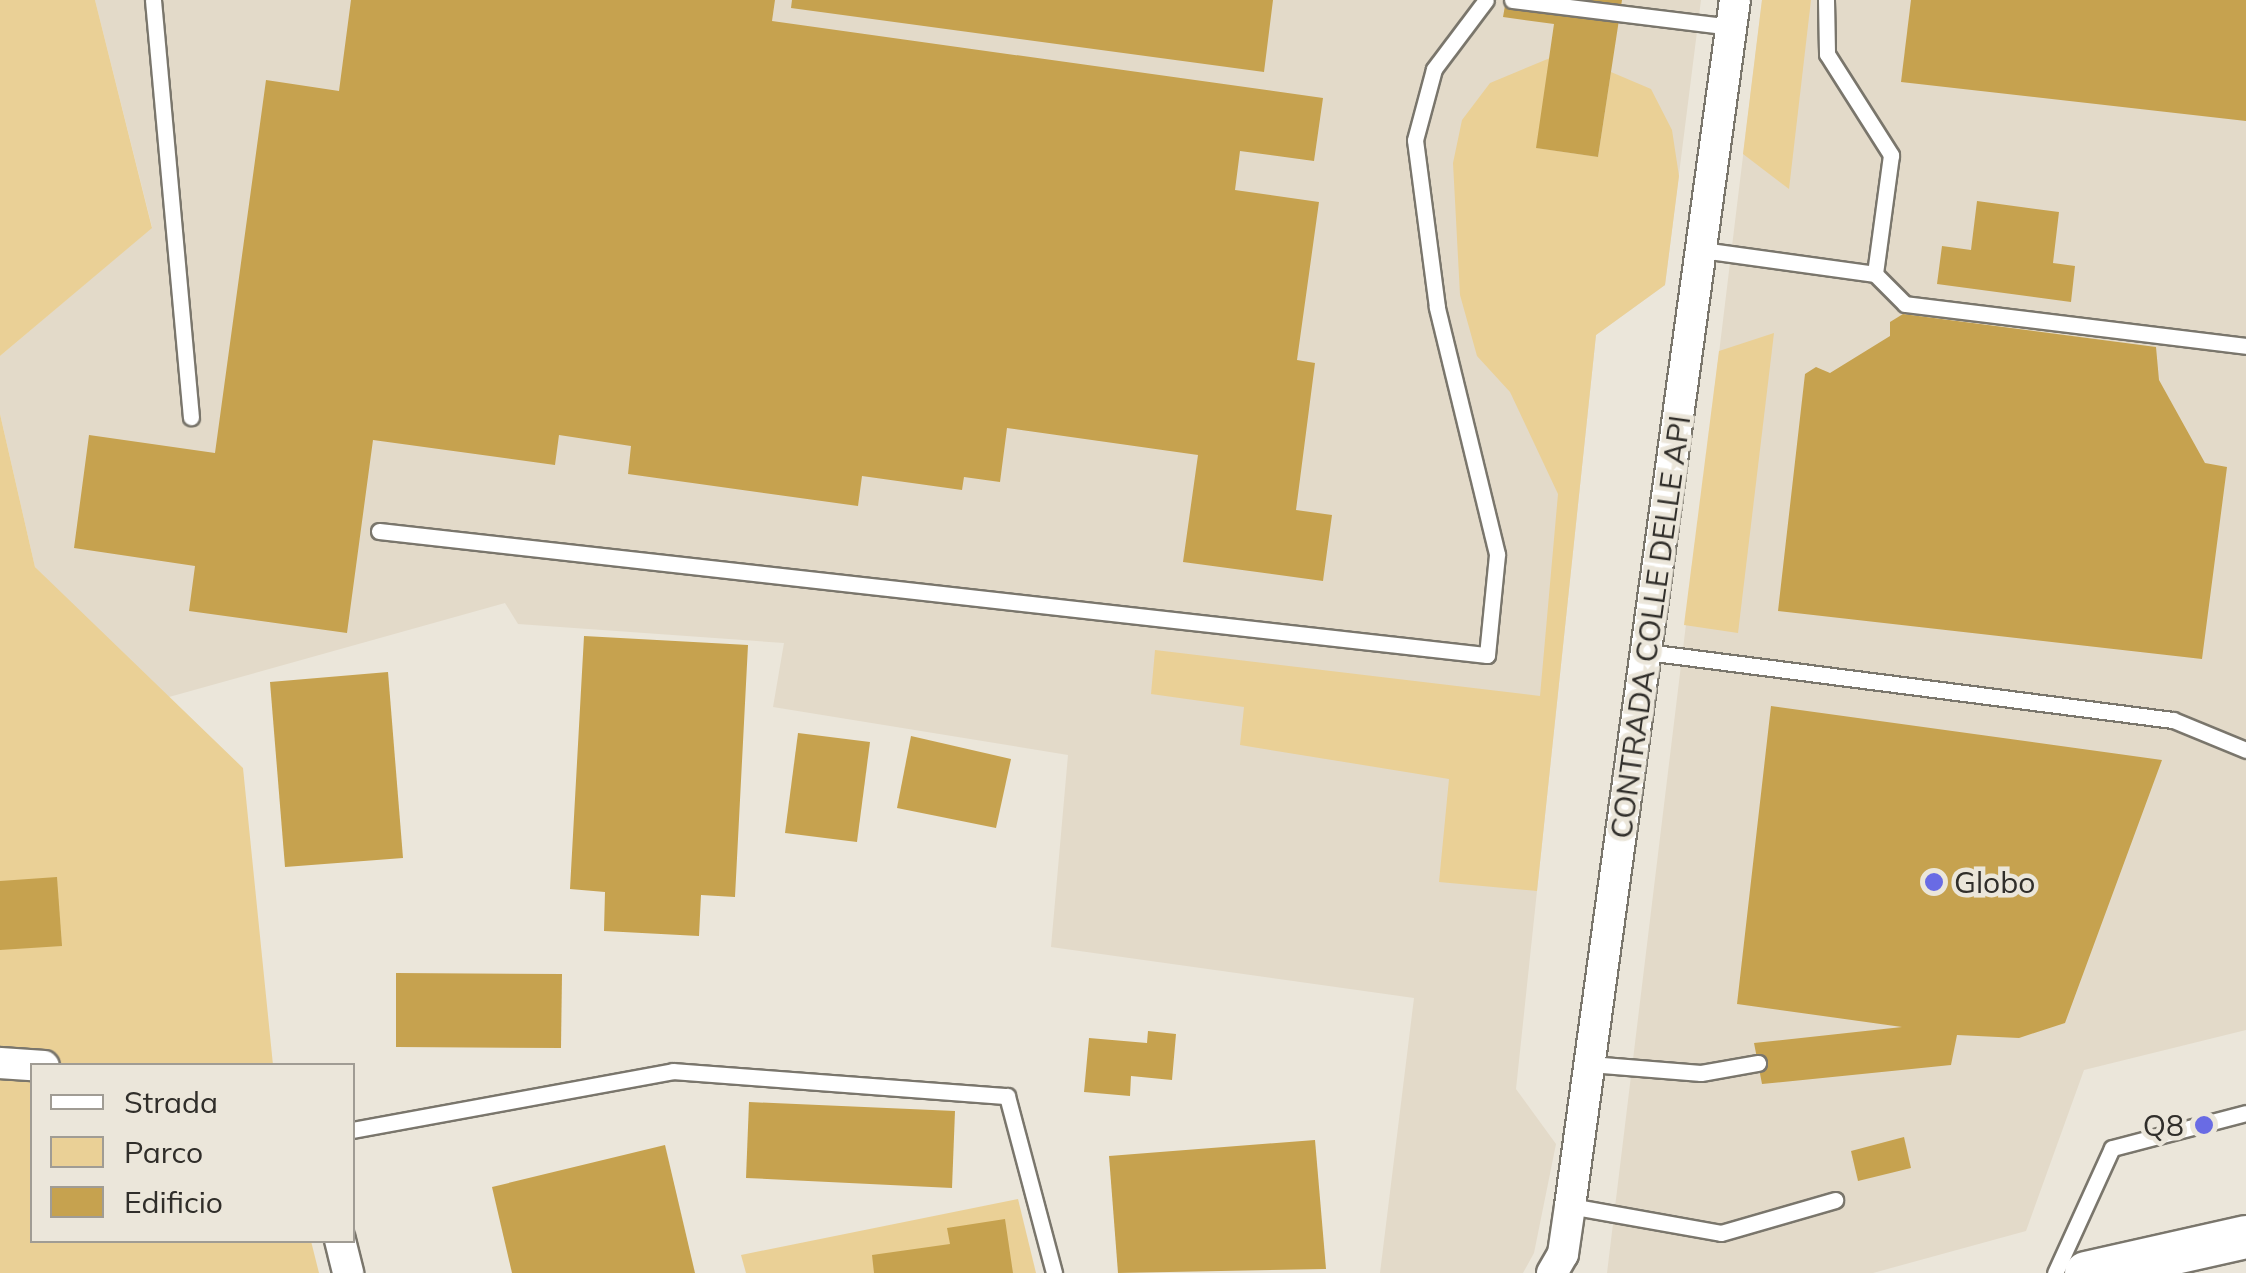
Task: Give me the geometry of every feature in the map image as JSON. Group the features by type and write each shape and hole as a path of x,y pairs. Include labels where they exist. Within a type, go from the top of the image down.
{"main road":[{"path":"2086,1273 2246,1237"}],"street":[{"name":"CONTRADA COLLE DELLE API","path":"1561,1267 1734,14"},
{"path":"0,1062 30,1065"},
{"path":"341,1243 348,1273"}],"lane":[{"path":"153,0 190,417"},
{"path":"379,531 1487,655 1497,554 1437,307 1415,140 1434,69 1486,0"},
{"path":"1512,0 1734,14"},
{"path":"1826,0 1827,54 1891,155 1875,274"},
{"path":"1702,250 1875,274 1905,304 2246,346"},
{"path":"1647,652 2173,720 2246,750"},
{"path":"1590,1064 1702,1073 1758,1063"},
{"path":"355,1129 673,1072 1007,1096 1054,1273"},
{"path":"2054,1273 2112,1148 2246,1114"},
{"path":"1570,1206 1720,1233 1835,1200"}],"shaded area":[{"path":"95,0 1701,0 1665,285 1596,335 1516,1089 1556,1144 1534,1253 1523,1273 1380,1273 1414,998 1051,947 1068,755 773,707 784,643 518,624 505,603 169,697 123,656 35,567 0,414 0,356 152,227"},
{"path":"1762,0 2246,0 2246,1030 2084,1070 2026,1231 1873,1273 1607,1273"}],"green space":[{"path":"0,0 95,0 152,228 0,356"},
{"path":"1762,0 1811,0 1789,189 1743,154"},
{"path":"1550,58 1537,148 1598,157 1611,72 1651,89 1672,130 1679,176 1665,285 1596,335 1537,891 1439,882 1449,779 1240,745 1244,707 1151,694 1155,650 1540,696 1558,494 1510,392 1477,356 1460,295 1453,163 1462,120 1490,83"},
{"path":"1774,333 1738,633 1684,625 1719,351"},
{"path":"0,414 35,567 243,768 273,1063 30,1063 30,1243 312,1243 319,1273 0,1273"},
{"path":"1018,1199 1036,1273 746,1273 741,1255"}],"building":[{"path":"351,0 775,0 772,21 1323,98 1314,161 1240,151 1235,190 1319,202 1297,360 1315,363 1296,510 1332,515 1323,581 1183,562 1198,455 1007,428 1000,482 964,477 962,490 862,476 858,506 628,474 631,446 559,435 555,465 373,440 347,633 189,611 195,566 74,548 89,435 215,453 266,80 339,91"},
{"path":"792,0 1273,0 1264,72 791,8"},
{"path":"1506,0 1622,0 1598,157 1536,148 1554,24 1503,17"},
{"path":"1911,0 2246,0 2246,121 1901,82"},
{"path":"1977,201 2059,212 2053,263 2075,266 2071,302 1937,284 1942,246 1971,250"},
{"path":"1903,314 2156,347 2159,380 2205,463 2227,467 2202,659 1778,611 1805,374 1816,367 1830,373 1890,336 1890,322"},
{"path":"584,636 748,645 735,897 701,895 699,936 604,931 605,892 570,889"},
{"path":"388,672 403,858 285,867 270,682"},
{"name":"Globo","path":"1771,706 2162,760 2065,1023 2019,1038 1957,1035 1951,1065 1762,1084 1754,1043 1902,1027 1737,1004"},
{"path":"798,733 870,742 857,842 785,833"},
{"path":"911,736 1011,759 996,828 897,808"},
{"path":"57,877 62,946 0,950 0,881"},
{"path":"396,973 562,974 561,1048 396,1047"},
{"path":"1148,1031 1176,1034 1172,1080 1131,1076 1130,1096 1084,1092 1089,1038 1147,1043"},
{"path":"749,1102 955,1111 952,1188 746,1178"},
{"path":"1904,1137 1911,1168 1858,1181 1851,1151"},
{"path":"1315,1140 1326,1269 1118,1273 1109,1156"},
{"path":"665,1145 695,1273 512,1273 492,1187"},
{"path":"1005,1219 1013,1273 874,1273 872,1255 950,1244 947,1228"}],"place":[{"name":"Globo","path":"1934,882"},
{"name":"Q8","path":"2204,1125"}]}
